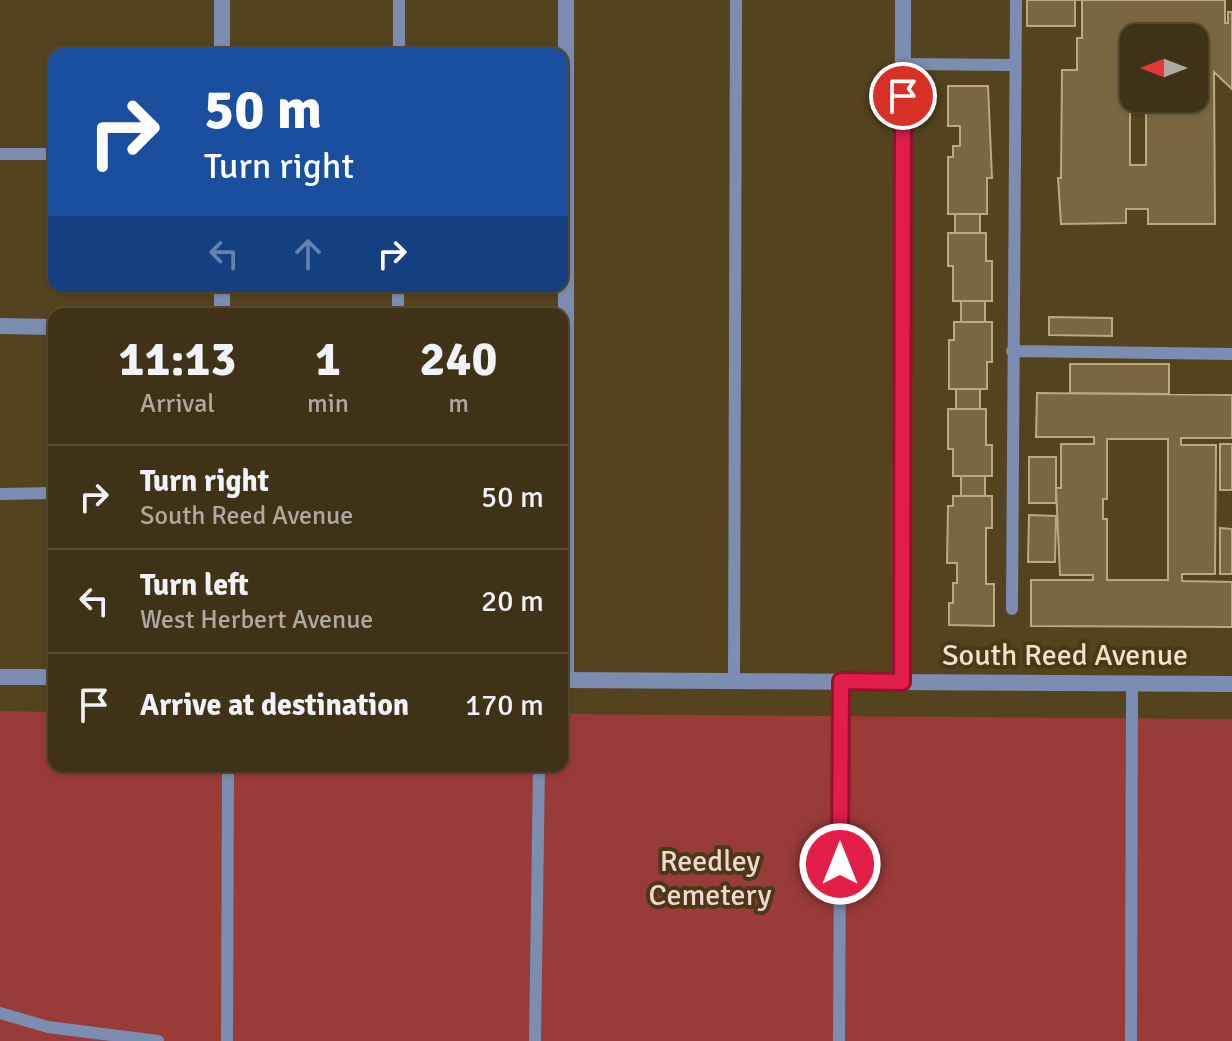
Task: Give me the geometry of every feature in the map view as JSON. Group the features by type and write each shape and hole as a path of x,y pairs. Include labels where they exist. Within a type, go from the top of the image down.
{"street":[{"path":"222,0 222,48"},
{"path":"566,0 566,48"},
{"path":"902,682 903,0"},
{"path":"0,326 48,327"},
{"path":"0,677 48,677"},
{"name":"South Reed Avenue","path":"568,680 1232,684"}],"lane":[{"path":"399,0 399,48"},
{"path":"734,680 736,0"},
{"path":"1012,609 1016,0"},
{"path":"903,64 1015,65"},
{"path":"0,154 48,154"},
{"path":"1012,351 1232,354"},
{"path":"0,494 48,493"},
{"path":"839,1041 841,681"},
{"path":"1131,1041 1132,683"},
{"path":"227,1041 228,772"},
{"path":"535,1041 539,772"},
{"path":"0,1013 48,1027 158,1041"}],"green space":[{"name":"Reedley Cemetery","path":"0,711 48,712 48,772 568,772 568,714 1232,719 1232,1041 0,1041"}],"building":[{"path":"1027,0 1075,0 1075,26 1027,26"},
{"path":"1082,0 1225,0 1225,23 1228,23 1228,12 1232,12 1232,89 1214,72 1215,224 1148,224 1148,209 1126,209 1126,223 1061,224 1058,178 1061,178 1062,70 1077,70 1077,38 1082,38"},
{"path":"948,86 988,86 992,178 987,178 987,214 948,214 948,157 953,157 953,146 960,146 960,126 948,126"},
{"path":"955,214 980,214 980,233 955,233"},
{"path":"948,233 986,233 986,261 992,261 992,301 953,301 953,266 948,266"},
{"path":"961,301 985,301 985,322 961,322"},
{"path":"1049,317 1112,318 1112,336 1049,335"},
{"path":"954,322 992,322 992,362 987,362 987,389 949,389 949,340 954,340"},
{"path":"1070,364 1169,364 1169,394 1070,393"},
{"path":"956,389 980,389 980,409 956,409"},
{"path":"1037,393 1232,395 1232,438 1181,438 1181,445 1216,445 1215,574 1182,574 1182,581 1232,582 1232,627 1031,626 1031,580 1093,580 1093,575 1060,575 1056,488 1061,488 1061,444 1094,444 1094,437 1036,437","holes":["1107,439 1168,439 1168,580 1107,580 1107,519 1103,519 1103,499 1107,499"]},
{"path":"948,409 986,409 986,445 992,445 992,476 953,476 953,449 948,449"},
{"path":"1220,444 1232,444 1232,490 1220,490"},
{"path":"1029,457 1056,457 1056,503 1029,503"},
{"path":"961,476 985,476 985,496 961,496"},
{"path":"953,496 992,496 992,528 986,528 986,584 994,584 994,626 949,625 949,603 953,603 953,583 957,583 957,563 947,563 948,506 953,506"},
{"path":"1029,515 1056,516 1055,562 1028,562"},
{"path":"1220,528 1232,529 1232,574 1220,574"}],"route":[{"path":"840,864 841,681 902,682 903,96"}]}
